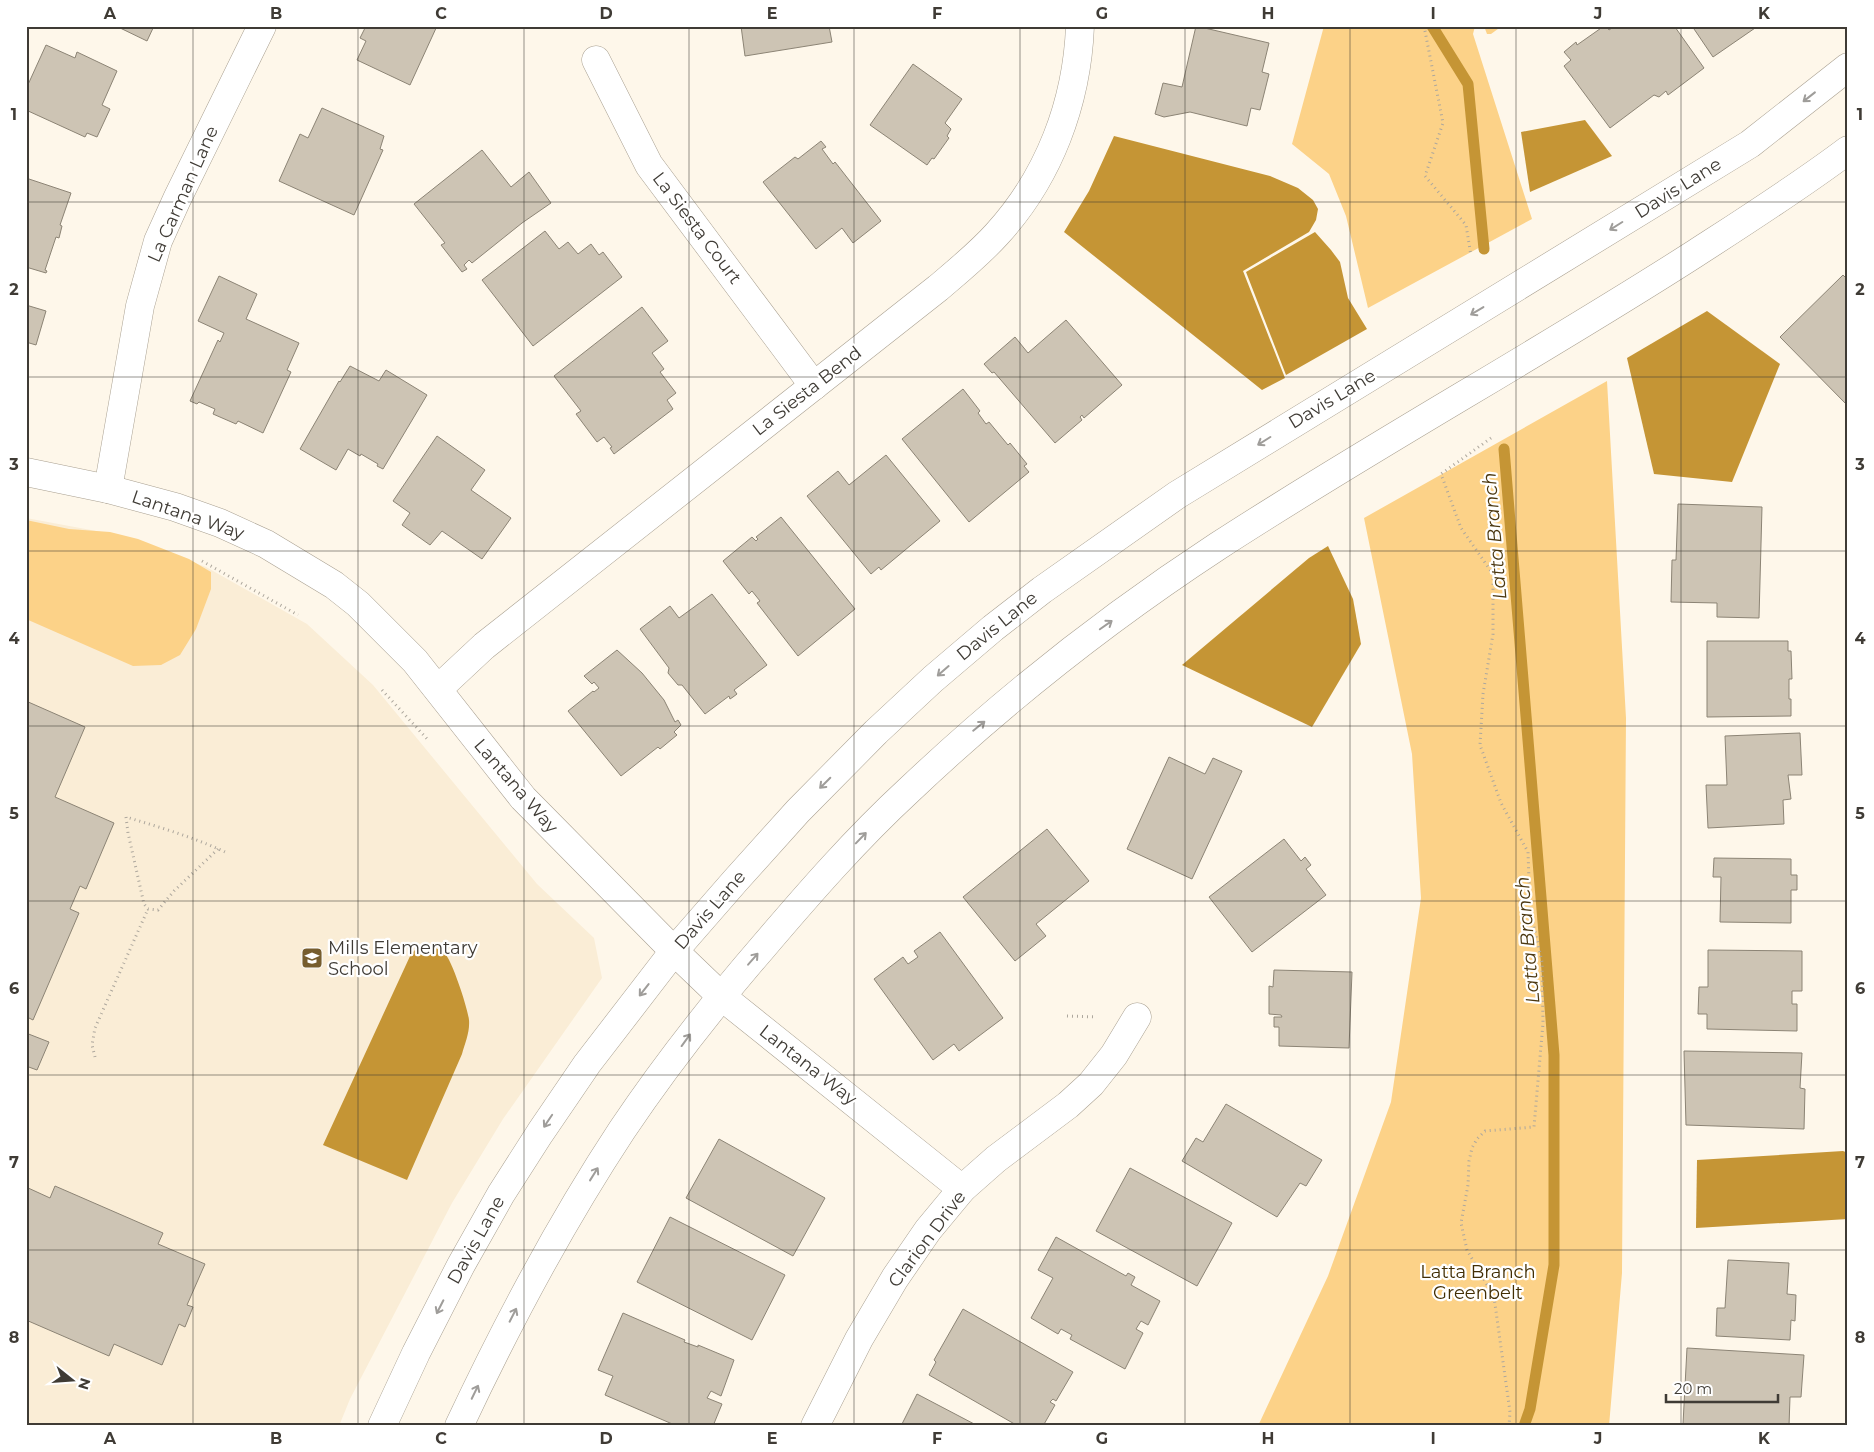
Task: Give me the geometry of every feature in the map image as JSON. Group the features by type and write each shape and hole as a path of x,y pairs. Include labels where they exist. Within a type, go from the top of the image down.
{"street":[{"name":"La Carman Lane","path":"108,489 140,306 158,241 262,26"},
{"name":"La Siesta Bend","path":"438,689 484,646 930,294 998,234 1036,181 1062,129 1077,68 1080,26"},
{"name":"La Siesta Court","path":"596,60 650,165 814,386"},
{"name":"Davis Lane","path":"382,1426 416,1352 501,1194 587,1064 674,952 798,811 876,732 933,679 993,628 1042,590 1177,495 1750,144 1848,67"},
{"path":"459,1426 512,1316 573,1208 623,1128 691,1034 795,909 841,859 904,794 968,735 1088,638 1217,547 1479,386 1603,313 1729,232 1848,150"},
{"name":"Lantana Way","path":"26,472 108,489 174,507 220,523 266,544 334,585 358,604 395,639 438,689 523,798 674,952 721,996 962,1189"},
{"name":"Clarion Drive","path":"815,1426 859,1339 895,1278 928,1230 962,1189 1010,1148 1068,1105 1091,1084 1114,1055 1137,1017"}],"path":[{"path":"1424,26 1443,123 1425,176 1466,225 1471,256"},
{"path":"1491,438 1442,474 1462,528 1494,574 1493,634 1483,694 1480,745 1501,803 1528,852 1530,909 1542,962 1543,1022 1534,1127 1485,1131 1477,1139 1472,1148 1469,1161 1468,1185 1461,1222 1466,1250 1494,1297 1510,1412 1509,1426"},
{"path":"202,561 298,615"},
{"path":"382,690 428,741"},
{"path":"218,849 174,891 158,910 148,909 144,904 126,817 172,831 218,849 225,852"},
{"path":"95,1057 92,1045 95,1028 148,909"}],"shaded area":[{"path":"1585,120 1612,156 1530,192 1521,132"},
{"path":"1114,136 1270,176 1298,188 1313,200 1318,209 1316,220 1309,232 1243,271 1285,378 1262,390 1064,232 1089,191"},
{"path":"1315,232 1340,262 1348,298 1367,329 1286,375 1246,272"},
{"path":"1707,311 1780,364 1732,482 1654,474 1627,358"},
{"name":"Mills Elementary School","path":"26,518 118,535 206,567 307,624 373,685 537,884 594,938 602,978 503,1119 452,1203 350,1399 339,1426 26,1426"},
{"path":"1328,546 1353,599 1361,644 1312,727 1182,665 1309,558"},
{"path":"423,946 437,949 448,958 463,996 469,1024 462,1054 407,1180 323,1145 411,954"},
{"path":"1843,1151 1848,1153 1848,1219 1696,1228 1697,1160"}],"green space":[{"path":"1324,26 1475,26 1473,34 1532,219 1368,308 1346,216 1329,174 1292,144"},
{"path":"1484,26 1502,26 1491,34 1487,34"},
{"name":"Latta Branch Greenbelt","path":"1607,381 1626,718 1622,1273 1609,1426 1258,1426 1328,1276 1391,1102 1421,898 1412,754 1364,518"},
{"path":"26,520 69,529 110,532 138,539 189,559 211,572 211,589 196,629 180,655 161,665 133,666 26,619"}],"building":[{"path":"116,26 154,26 147,41"},
{"path":"366,26 437,26 410,85 357,60 366,41 360,38"},
{"path":"741,26 829,26 832,42 745,56"},
{"path":"1196,26 1269,43 1262,72 1269,74 1260,110 1251,108 1247,126 1190,112 1164,117 1155,114 1163,83 1182,87"},
{"path":"1604,26 1609,30 1615,26 1671,26 1673,29 1675,27 1704,68 1668,95 1666,91 1659,97 1654,95 1610,128 1564,66 1571,60 1564,52 1576,42 1577,45"},
{"path":"1692,26 1758,26 1713,57"},
{"path":"46,45 75,58 77,52 117,71 102,105 110,109 97,137 87,133 85,137 26,110 26,89"},
{"path":"913,64 962,99 945,123 951,129 947,136 949,138 934,159 932,158 927,165 870,125"},
{"path":"322,108 384,136 380,149 383,150 354,215 279,181 300,134 308,138"},
{"path":"821,141 826,147 822,149 833,164 835,162 881,221 853,243 842,228 816,249 763,182 795,157 798,159"},
{"path":"482,150 511,187 529,172 551,203 522,223 472,263 469,260 464,265 467,269 462,272 441,245 445,243 414,204"},
{"path":"26,178 71,193 60,225 62,226 59,238 56,237 45,270 47,271 46,273 26,267"},
{"path":"545,231 559,249 568,242 578,254 591,244 599,255 603,252 622,277 533,346 482,280"},
{"path":"1843,275 1848,280 1848,406 1780,337"},
{"path":"219,276 257,294 246,319 299,343 287,370 291,372 263,433 238,421 236,424 213,414 215,409 199,402 197,404 190,401 218,340 220,342 224,333 198,321"},
{"path":"26,305 46,311 36,345 26,342"},
{"path":"642,307 668,341 652,353 664,369 660,372 676,393 667,400 673,409 614,454 610,448 612,447 604,437 597,442 576,414 581,411 554,376"},
{"path":"1066,320 1122,385 1084,418 1082,415 1080,417 1082,420 1055,443 994,372 992,373 984,364 1015,337 1028,353"},
{"path":"350,366 379,381 386,370 427,395 383,469 361,454 360,456 348,449 336,470 300,449 339,381"},
{"path":"963,389 980,411 978,413 986,424 989,422 1008,445 1010,443 1027,464 1024,466 1029,472 969,522 902,439"},
{"path":"437,436 485,470 471,490 511,518 482,559 442,531 430,545 402,525 410,513 393,501"},
{"path":"886,455 940,521 881,570 879,567 871,574 807,496 838,471 849,485"},
{"path":"1678,504 1762,507 1759,618 1717,617 1717,603 1671,602 1672,560 1676,560"},
{"path":"781,517 855,609 798,656 757,603 760,601 752,591 749,594 723,561 752,537 756,541 758,539 756,537"},
{"path":"712,594 767,665 734,690 737,694 730,699 729,696 705,714 682,685 678,685 668,673 669,668 640,629 670,606 679,618"},
{"path":"1707,641 1788,641 1788,651 1791,651 1792,679 1789,679 1789,699 1791,699 1791,716 1707,717"},
{"path":"617,650 642,673 664,700 675,722 678,720 681,725 674,732 677,735 660,749 658,747 621,776 568,711 599,688 594,682 592,684 584,676"},
{"path":"26,701 85,727 55,797 114,823 86,889 80,886 70,909 79,913 33,1020 27,1017 26,1019"},
{"path":"1800,733 1802,775 1788,775 1791,799 1783,800 1784,824 1708,828 1706,785 1727,785 1725,736"},
{"path":"1169,757 1205,774 1213,758 1242,771 1192,879 1127,849"},
{"path":"1047,829 1089,881 1036,924 1046,936 1015,961 963,897"},
{"path":"1284,839 1301,861 1305,857 1311,865 1306,869 1326,895 1252,952 1209,897"},
{"path":"1714,858 1791,859 1791,875 1797,875 1797,890 1791,890 1791,923 1720,922 1721,877 1713,877"},
{"path":"940,932 1003,1018 959,1051 954,1044 933,1060 874,979 903,957 908,964 918,957 914,951"},
{"path":"1708,950 1802,951 1802,991 1792,991 1792,1004 1797,1004 1797,1031 1707,1029 1707,1014 1698,1014 1699,987 1708,987"},
{"path":"1274,970 1352,972 1349,1048 1279,1046 1279,1027 1274,1027 1274,1017 1282,1017 1281,1015 1269,1014 1269,986 1273,987"},
{"path":"26,1033 49,1042 37,1070 26,1066"},
{"path":"1684,1051 1802,1053 1800,1088 1805,1089 1804,1129 1686,1125"},
{"path":"1226,1104 1322,1160 1306,1186 1300,1183 1277,1217 1182,1161 1196,1138 1203,1142"},
{"path":"719,1139 825,1198 793,1256 686,1198"},
{"path":"1130,1168 1232,1223 1197,1286 1096,1231"},
{"path":"55,1186 163,1233 158,1244 205,1264 187,1305 193,1307 185,1327 179,1324 162,1365 114,1344 109,1356 26,1320 26,1187 50,1198"},
{"path":"670,1217 785,1275 752,1340 637,1282"},
{"path":"1056,1237 1126,1276 1128,1273 1135,1277 1131,1285 1160,1301 1148,1325 1141,1321 1136,1329 1143,1333 1125,1369 1070,1339 1072,1335 1061,1329 1058,1334 1031,1318 1053,1278 1038,1270"},
{"path":"1728,1260 1789,1263 1787,1294 1796,1295 1795,1321 1791,1320 1790,1340 1716,1336 1717,1308 1725,1308"},
{"path":"963,1309 1073,1372 1056,1401 1053,1399 1050,1402 1055,1405 1043,1426 1018,1426 929,1375 936,1362 934,1360"},
{"path":"623,1313 685,1340 684,1342 698,1347 698,1345 734,1360 721,1396 711,1391 707,1398 722,1404 713,1426 677,1426 605,1395 613,1376 598,1370"},
{"path":"1687,1348 1804,1355 1801,1397 1790,1397 1789,1426 1683,1424"},
{"path":"917,1394 978,1426 906,1426 902,1424"}],"waterway":[{"name":"Latta Branch","path":"1432,26 1468,84 1484,249"},
{"name":"Latta Branch","path":"1504,449 1554,1055 1554,1265 1530,1409 1524,1426"}],"place":[{"name":"Mills Elementary School","path":"312,958"}]}
